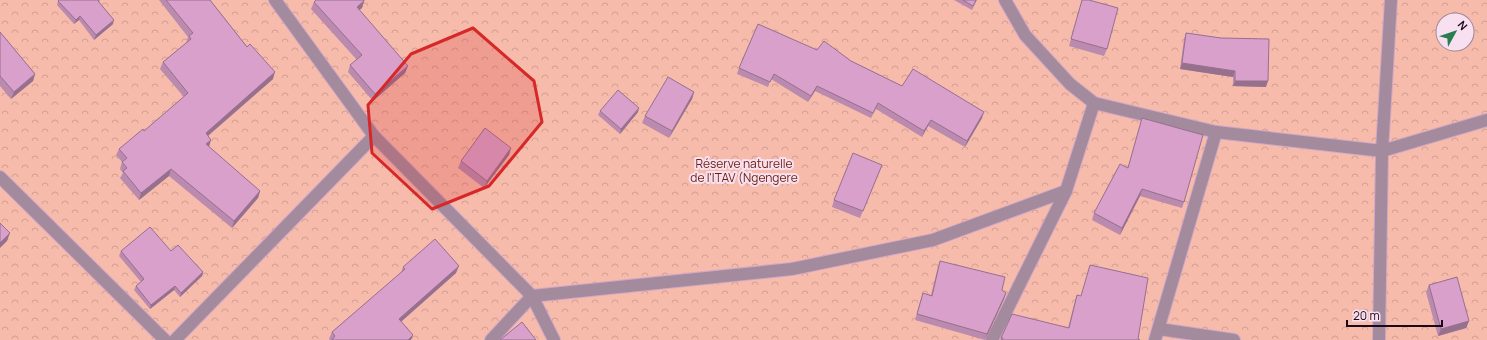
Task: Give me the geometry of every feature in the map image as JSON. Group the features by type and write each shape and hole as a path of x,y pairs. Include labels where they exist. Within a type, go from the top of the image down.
{"street":[{"path":"275,0 374,136 532,296 554,340"},
{"path":"1005,0 1025,35 1070,84 1094,103 1216,132 1382,151 1487,120"},
{"path":"1378,340 1382,151 1391,0"},
{"path":"992,340 1066,191 1094,103"},
{"path":"1216,132 1157,334 1234,340"},
{"path":"175,340 374,136"},
{"path":"0,177 165,340"},
{"path":"491,340 532,296 565,291 792,269 933,240 1066,191"}],"highlighted area":[{"path":"473,28 534,81 542,122 489,186 432,209 372,153 368,105 411,54"}],"green space":[{"name":"Réserve naturelle de l'ITAV (Ngengere","path":"0,0 1487,0 1487,340 0,340"}],"building":[{"path":"99,0 98,1 114,20 96,35 80,16 76,20 58,1"},
{"path":"166,0 210,0 247,47 250,44 275,72 206,133 211,140 206,144 260,191 234,221 171,169 141,193 123,171 127,168 122,162 127,158 119,149 143,129 144,131 188,93 163,62 191,39 189,36 193,33"},
{"path":"316,0 364,0 357,7 408,66 375,94 350,65 362,55 314,2"},
{"path":"963,0 976,0 973,6"},
{"path":"1082,0 1089,0 1118,8 1107,49 1071,39"},
{"path":"758,24 817,50 824,41 851,61 902,86 913,69 984,112 967,141 931,120 924,131 878,103 873,113 817,86 811,96 774,74 770,82 739,68"},
{"path":"0,32 35,74 14,92 0,76"},
{"path":"1186,33 1221,38 1269,39 1268,81 1235,81 1235,71 1182,63"},
{"path":"668,77 694,92 672,131 645,116"},
{"path":"618,90 639,108 621,129 600,111"},
{"path":"1142,118 1203,135 1184,202 1142,189 1122,228 1094,213 1120,164 1128,168"},
{"path":"485,128 511,148 487,181 461,161"},
{"path":"853,153 882,165 863,211 834,200"},
{"path":"0,223 10,233 0,243"},
{"path":"150,227 171,251 178,245 203,272 181,293 175,286 151,305 136,286 144,279 121,251"},
{"path":"435,239 459,266 399,319 413,335 408,340 332,340 335,336 332,332 405,269 403,267"},
{"path":"940,261 1005,277 1002,290 1006,293 987,334 917,314 923,293 932,296"},
{"path":"1090,265 1148,278 1138,339 1140,340 1002,340 1003,338 1001,338 1012,314 1069,328 1077,295 1081,296"},
{"path":"1457,277 1469,321 1441,329 1429,285"},
{"path":"522,322 536,340 500,340"}]}
